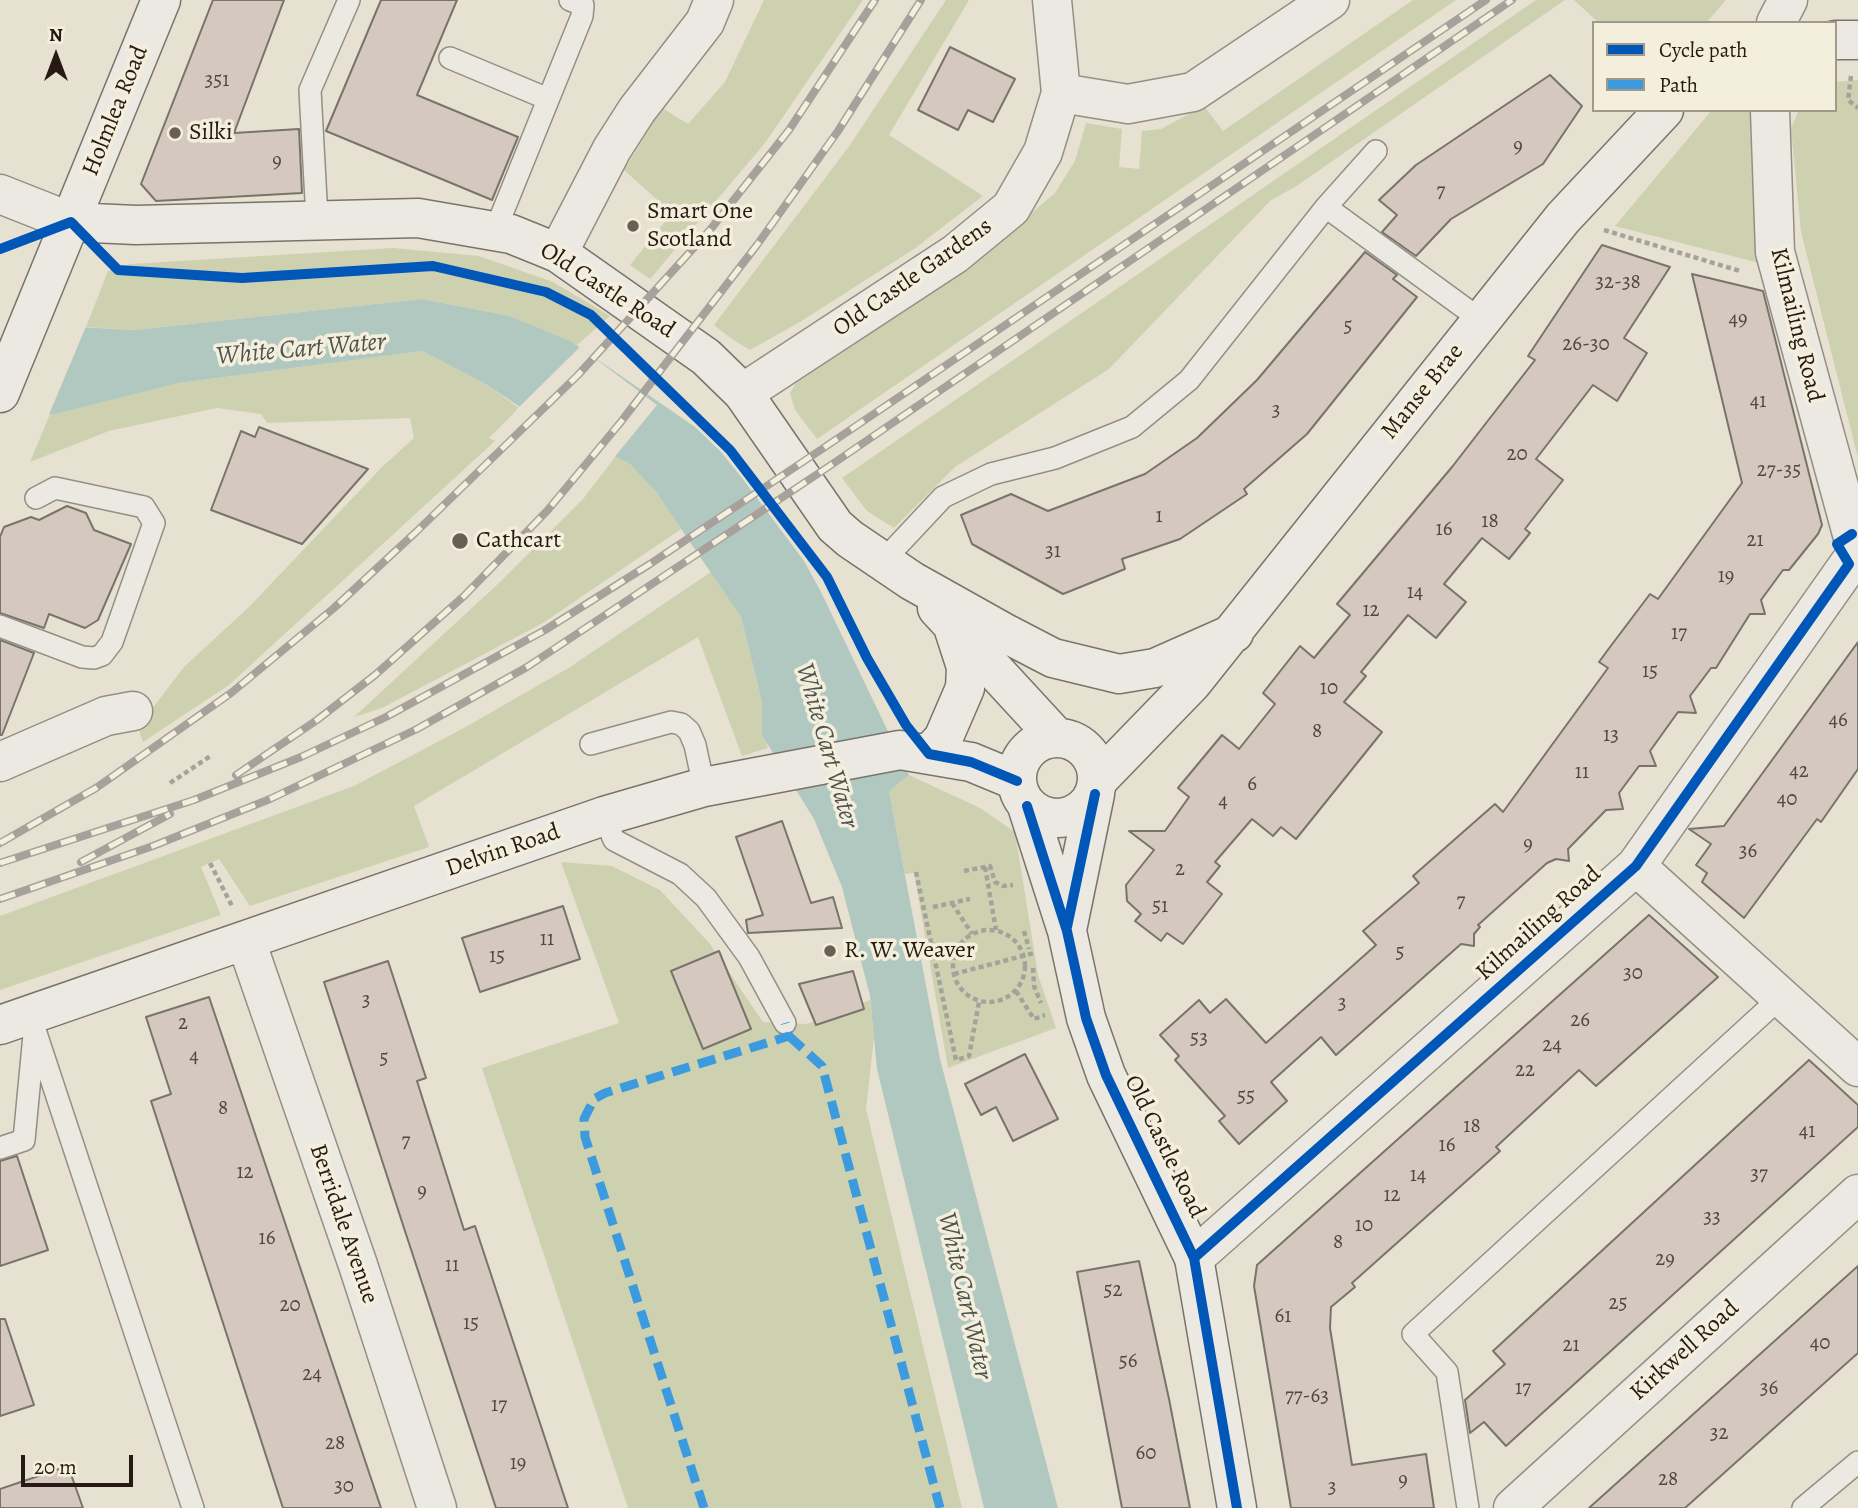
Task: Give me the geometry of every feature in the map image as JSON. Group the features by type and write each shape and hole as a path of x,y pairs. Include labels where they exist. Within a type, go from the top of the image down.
{"street":[{"name":"Holmlea Road","path":"0,393 161,0"},
{"path":"558,253 612,149 637,110 705,22 714,0"},
{"name":"Old Castle Gardens","path":"743,393 955,254 1011,208 1043,152 1061,93 1052,0"},
{"path":"1061,93 1128,104 1193,92 1330,0"},
{"path":"1777,21 1788,0"},
{"path":"1837,40 1858,40"},
{"name":"Manse Brae","path":"1096,787 1234,633 1319,521 1563,218 1662,112"},
{"name":"Kilmailing Road","path":"1194,1258 1636,866 1851,549 1775,252 1770,112"},
{"name":"Old Castle Road","path":"0,194 71,222 136,225 418,218 495,231 558,253 706,357 743,393 835,526 898,571 1053,658 1119,674 1155,668 1234,633"},
{"name":"Old Castle Road","path":"898,571 1063,738 1082,745 1091,755 1096,787 1067,931"},
{"name":"Old Castle Road","path":"914,752 943,739 965,688 966,667 953,625"},
{"name":"Manse Brae","path":"1063,738 1108,732 1139,719 1192,683"},
{"path":"0,762 106,716 133,711"},
{"path":"1063,738 1032,746 1023,756 1022,794 1038,814 1064,818 1088,805 1096,787"},
{"name":"Delvin Road","path":"21,1023 604,816 742,778 914,752 971,762 1022,794"},
{"name":"Old Castle Road","path":"1022,794 1067,931 1080,993 1106,1075 1194,1258 1237,1508"},
{"path":"1636,866 1858,1067"},
{"name":"Berridale Avenue","path":"246,941 358,1265 437,1508"},
{"name":"Kirkwell Road","path":"1513,1508 1858,1194"}],"lane":[{"path":"317,219 310,90 349,0"},
{"path":"495,231 582,16 583,5 570,0"},
{"path":"450,58 548,99"},
{"path":"898,571 943,496 991,474 1055,458 1132,427 1189,380 1326,207 1376,151"},
{"path":"1326,207 1481,320"},
{"path":"0,626 82,657 94,658 102,654 112,642 154,523 144,507 55,488 36,498"},
{"path":"591,744 671,722 681,724 690,731 704,787"},
{"path":"604,816 614,840 680,874 706,898 749,957 785,1023"},
{"path":"1468,1508 1447,1373 1413,1334 1781,997"},
{"path":"0,1148 24,1140 21,1023"},
{"path":"21,1023 193,1508"},
{"path":"1803,1508 1858,1462"}],"path":[{"path":"1848,100 1858,108"},
{"path":"1563,218 1782,283"},
{"path":"170,783 212,755"},
{"path":"210,863 235,911 246,941"},
{"path":"964,871 990,866 992,879 999,885 1019,884"},
{"path":"985,867 996,930"},
{"path":"916,872 956,1060 969,1056 979,1002"},
{"path":"933,906 970,899"},
{"path":"952,903 972,934"},
{"path":"996,930 1016,941 1024,957 1025,974 1016,991 1004,1000 979,1002 968,997 960,987 954,974 956,952 972,934 996,930"},
{"path":"954,974 1024,957"},
{"path":"1016,991 1034,1019"}],"green space":[{"path":"764,0 863,0 765,143 650,279 630,265 672,213 624,170 662,108 688,124 725,82"},
{"path":"946,0 969,0 889,135 983,196 914,249 800,322 750,350 714,325 850,145"},
{"path":"1413,0 1456,0 817,439 795,410 790,393 796,383 958,276 1055,193 1075,161 1086,123 1122,129 1119,167 1139,169 1142,131 1161,129 1204,106 1223,131"},
{"path":"1536,0 1565,0 1295,187 1271,200 1109,369 955,467 894,528 867,511 842,478"},
{"path":"1574,0 1726,0 1708,21 1597,21"},
{"path":"1858,80 1858,458 1801,232 1791,128 1798,112 1837,112 1837,82"},
{"path":"1710,112 1754,112 1763,264 1615,226"},
{"path":"393,248 479,256 553,282 610,316 577,345 510,316 422,299 135,330 86,327 108,271 131,264"},
{"path":"422,351 484,383 519,408 489,438 495,441 229,685 143,742 138,727 184,667 249,607 383,466 414,438 410,418 267,423 261,414 217,408 109,431 30,462 50,414 179,383"},
{"path":"616,456 629,463 656,492 681,529 543,623 382,708 354,717 500,582 583,499"},
{"path":"711,572 741,617 762,702 762,727 768,748 742,756 698,637 414,806 429,847 250,906 219,859 201,867 221,915 0,990 0,916 354,786 464,728 570,667"},
{"path":"909,775 980,808 1015,832 1038,975 1056,1028 948,1068 914,873 905,874 889,791"},
{"path":"561,862 612,866 660,890 710,944 763,1022 807,1024 870,1000 874,1037 866,1109 962,1508 628,1508 482,1068 619,1023"}],"water":[{"name":"White Cart Water","path":"422,299 510,316 572,342 695,427 721,452 742,478 804,561 821,592 909,775 889,791 940,1059 1058,1508 984,1508 877,1069 870,996 842,887 814,819 762,735 762,702 741,617 656,492 629,463 547,425 484,383 422,351 179,383 55,414 0,412 0,323 135,330"}],"pier":[{"path":"0,320 87,324 48,417 0,415"},
{"path":"580,347 657,405 613,459 582,447 516,410"}],"building":[{"path":"213,0 284,0 234,133 299,129 302,193 156,201 141,184"},
{"path":"381,0 457,0 417,95 518,137 492,200 326,131"},
{"path":"950,47 1015,79 993,122 968,110 958,130 918,110"},
{"path":"1550,75 1582,106 1543,164 1451,219 1416,256 1382,232 1397,215 1379,200 1416,165"},
{"path":"1602,245 1670,267 1624,338 1647,353 1617,401 1593,385 1536,459 1563,480 1525,529 1530,533 1509,559 1482,538 1444,584 1466,602 1436,638 1408,615 1361,672 1366,676 1344,702 1382,732 1296,839 1281,827 1273,836 1252,819 1215,862 1220,866 1207,882 1222,894 1183,944 1167,933 1161,941 1135,921 1141,914 1127,901 1126,885 1154,850 1129,831 1165,831 1189,797 1178,788 1222,735 1239,749 1275,704 1263,693 1300,646 1314,658 1350,615 1337,604 1452,467 1535,360 1528,356"},
{"path":"1365,252 1397,275 1393,279 1417,297 1307,434 1244,489 1247,494 1180,539 1122,559 1125,569 1063,594 972,544 961,515 1011,494 1048,511 1145,474 1197,438 1257,380"},
{"path":"1692,274 1763,291 1822,525 1818,534 1789,570 1783,570 1761,600 1765,614 1750,614 1716,668 1711,668 1690,696 1696,713 1678,712 1650,751 1656,766 1639,766 1619,793 1623,809 1606,810 1568,849 1569,861 1556,859 1547,863 1478,925 1480,927 1474,934 1474,946 1461,944 1336,1055 1321,1037 1271,1082 1287,1101 1239,1144 1219,1121 1225,1116 1175,1060 1179,1056 1160,1035 1199,1000 1210,1013 1226,999 1266,1043 1376,945 1363,931 1419,883 1413,876 1495,804 1503,812 1608,668 1599,662 1650,594 1658,599 1742,483"},
{"path":"259,427 368,469 302,544 211,510 241,431 255,437"},
{"path":"67,506 86,513 94,530 131,544 98,620 85,628 49,614 44,628 0,613 0,537 4,527 31,517 39,520"},
{"path":"0,640 34,653 2,735 0,735"},
{"path":"1858,642 1858,769 1821,822 1817,819 1744,918 1702,882 1707,873 1696,865 1711,844 1689,829 1724,826"},
{"path":"782,821 811,903 833,897 842,928 748,933 746,920 763,915 736,837"},
{"path":"563,906 580,959 480,992 462,938"},
{"path":"1649,915 1718,977 1596,1086 1579,1070 1496,1147 1500,1151 1352,1283 1355,1287 1331,1307 1330,1328 1352,1465 1426,1454 1434,1508 1291,1508 1254,1286 1257,1265"},
{"path":"719,951 751,1029 703,1049 671,971"},
{"path":"388,961 426,1078 417,1081 464,1230 475,1226 568,1508 496,1508 324,982"},
{"path":"853,971 864,1009 816,1025 799,984"},
{"path":"209,997 381,1508 283,1508 151,1101 171,1094 146,1017"},
{"path":"1025,1054 1058,1119 1013,1141 996,1107 981,1115 965,1084"},
{"path":"1809,1060 1858,1105 1858,1127 1506,1446 1484,1422 1470,1433 1465,1400 1505,1364 1493,1351"},
{"path":"17,1156 48,1250 0,1266 0,1161"},
{"path":"1139,1261 1190,1508 1122,1508 1077,1272"},
{"path":"1858,1266 1858,1353 1685,1508 1589,1508"},
{"path":"0,1319 5,1319 34,1405 0,1416"},
{"path":"68,1466 83,1508 0,1508 0,1489"}],"railway":[{"path":"0,843 96,788 231,693 334,608 416,532 578,375 710,230 789,130 875,0"},
{"path":"236,775 317,720 375,675 464,596 547,511 620,423 757,245 838,131 921,0"},
{"path":"0,863 194,800 301,757 386,717 545,630 650,564 822,449 1486,0"},
{"path":"0,899 153,846 270,799 417,729 527,667 831,465 1512,0"},
{"path":"81,862 170,814"}],"marked path":[{"path":"704,1508 585,1137 584,1119 594,1099 605,1093 789,1036 785,1023"},
{"path":"789,1036 822,1066 940,1508"}],"cycle path":[{"path":"0,249 71,222 118,270 242,278 433,266 546,292 591,315 730,450 827,577 867,658 906,725 929,754 971,762 1017,781"},
{"path":"1194,1258 1636,866 1849,564 1837,544 1852,534"},
{"path":"1067,927 1095,794"},
{"path":"1027,806 1067,931 1086,1018 1106,1075 1194,1258 1237,1508"}],"place":[{"name":"Silki","path":"175,133"},
{"name":"Smart One Scotland","path":"633,226"},
{"name":"Cathcart","path":"460,541"},
{"name":"R. W. Weaver","path":"830,951"}]}
